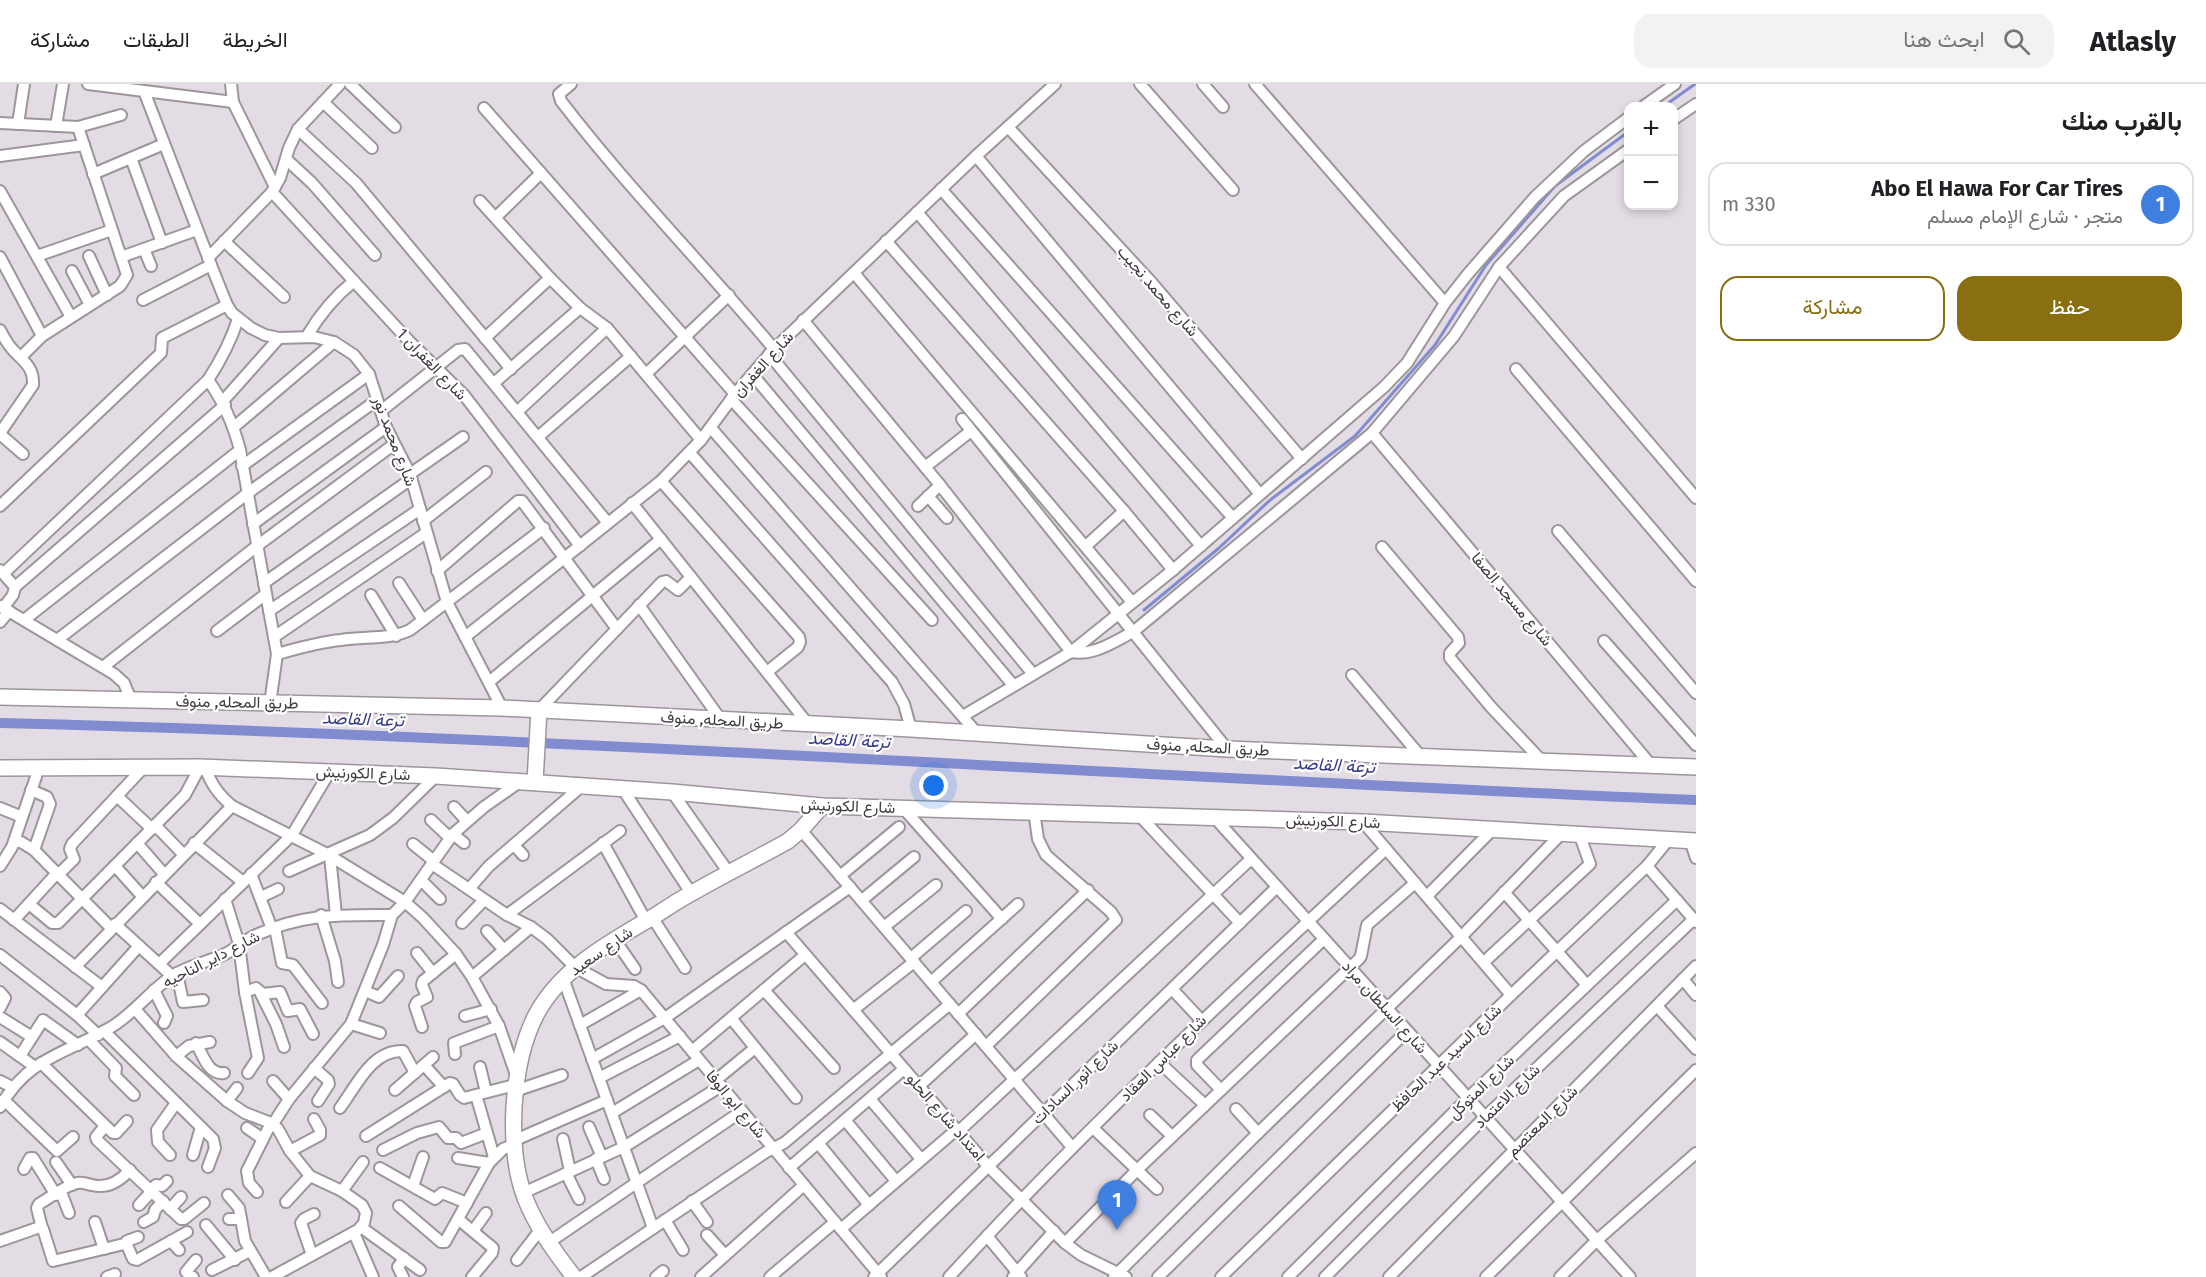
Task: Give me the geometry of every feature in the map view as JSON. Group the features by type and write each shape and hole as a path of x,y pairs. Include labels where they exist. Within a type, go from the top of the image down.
{"main road":[{"name":"طريق المحله, منوف","path":"0,697 502,708 538,714 911,729 1227,749 1696,767"},
{"path":"530,776 538,714"},
{"name":"شارع الكورنيش","path":"0,768 145,766 436,776 530,776 583,785 822,806 1363,822 1693,840"},
{"name":"شارع سعيد","path":"574,1277 544,1237 523,1192 513,1143 515,1084 527,1033 537,1013 563,978 575,967 615,940 634,934 649,919 691,894 788,841 822,806"}],"street":[{"path":"18,124 24,84"},
{"path":"56,126 63,84"},
{"path":"88,84 233,102"},
{"name":"شارع الغفران 1","path":"231,84 233,102 274,190 354,281 476,410 580,546"},
{"path":"144,300 209,262 224,241 274,190 298,129 340,84"},
{"path":"350,84 395,127"},
{"path":"572,84 559,94 561,101 599,151 729,295 771,352 1033,674"},
{"name":"شارع الغفران","path":"465,637 661,480 690,453 771,352 976,156 1055,84"},
{"path":"1140,84 1233,190"},
{"path":"1203,84 1222,107"},
{"path":"1255,84 1445,303"},
{"path":"1650,102 1675,84"},
{"name":"شارع محمد نور","path":"144,91 209,262 227,305 238,319 265,335 279,338 307,336 334,342 354,355 369,374 393,445 411,477 447,602 502,708"},
{"path":"323,102 372,148"},
{"path":"1678,116 1696,104"},
{"path":"484,108 685,337 733,397 932,620"},
{"path":"0,123 78,127 121,115"},
{"path":"963,716 1071,652 1173,570 1259,493 1302,459 1384,387 1407,363 1445,303 1489,248 1543,189 1584,151 1624,122"},
{"path":"21,357 42,336 123,284 127,275 78,127"},
{"name":"شارع محمد نجيب","path":"1008,127 1152,283 1302,459"},
{"path":"298,129 356,183 511,369"},
{"path":"93,174 164,144"},
{"path":"0,156 84,145"},
{"path":"803,320 940,485 1071,652 1080,654 1097,650 1133,632 1372,433 1454,336 1499,267 1570,190 1624,153"},
{"path":"976,156 1259,493"},
{"path":"131,158 162,243"},
{"path":"286,159 312,183 375,255"},
{"path":"496,217 541,173"},
{"path":"942,189 1233,518"},
{"path":"0,191 71,317"},
{"path":"480,201 550,278 580,308 607,328 701,440"},
{"path":"917,212 1201,546"},
{"path":"37,256 112,230"},
{"path":"121,257 197,230"},
{"path":"224,241 284,297"},
{"path":"886,241 1124,511 1173,570"},
{"path":"144,249 151,267"},
{"path":"89,256 107,295"},
{"path":"0,257 42,336"},
{"path":"1499,267 1696,498"},
{"path":"72,271 90,305"},
{"path":"854,273 1132,602"},
{"path":"484,338 550,278"},
{"path":"307,336 334,297 354,281"},
{"path":"646,374 729,295"},
{"path":"0,506 161,353 162,338 227,305"},
{"path":"494,383 580,308"},
{"path":"15,587 2,571 208,380 226,351 238,319"},
{"path":"517,412 607,328"},
{"path":"0,622 4,608 13,595 15,587 224,403 279,338"},
{"path":"2,339 32,369 33,385 0,433 22,454"},
{"path":"234,427 334,342"},
{"path":"57,640 248,493 460,349 467,351 608,523"},
{"path":"538,437 631,356"},
{"path":"1516,369 1696,581"},
{"path":"243,466 369,374"},
{"path":"752,374 1013,686"},
{"path":"208,380 224,403 240,450 277,654 270,704"},
{"path":"962,419 1227,749"},
{"path":"253,524 386,427"},
{"path":"711,428 977,733"},
{"path":"925,467 971,431"},
{"name":"شارع مسجد الصفا","path":"1372,433 1651,765"},
{"path":"217,632 265,588 464,436"},
{"path":"103,667 257,546 393,445"},
{"path":"24,620 240,450"},
{"path":"690,453 892,682 904,704 911,729"},
{"path":"423,521 486,472"},
{"path":"661,480 799,637 798,646 767,672"},
{"path":"918,506 940,485"},
{"path":"928,496 947,518"},
{"path":"437,571 518,501 526,503 616,629"},
{"path":"632,503 808,724"},
{"path":"269,610 420,509"},
{"path":"1086,546 1124,511"},
{"path":"277,654 342,639 396,636 423,620 544,528"},
{"path":"1558,531 1696,693"},
{"path":"274,637 426,533"},
{"path":"489,682 661,539"},
{"path":"1382,548 1458,637 1459,643 1450,653 1450,658 1541,760"},
{"path":"538,714 663,581 678,590 691,577"},
{"path":"399,583 423,620"},
{"path":"371,595 396,636"},
{"path":"639,605 721,720"},
{"path":"4,608 103,667 124,683 131,699"},
{"path":"1604,641 1696,745"},
{"path":"1352,675 1423,758"},
{"path":"14,920 74,859 70,849 72,844 145,766"},
{"path":"29,904 56,924 185,795 202,767 220,796 232,806 328,855 405,903 423,918 456,954 491,1009 499,1026 515,1084"},
{"path":"1,863 14,842 39,768"},
{"path":"159,963 292,835 329,772"},
{"path":"289,871 370,835 404,808 436,776"},
{"path":"257,1192 249,1183 247,1171 263,1139 289,1099 351,1024 392,915 405,903 452,836 466,822 530,776"},
{"path":"468,890 489,866 583,785"},
{"path":"622,788 691,894"},
{"path":"31,790 47,797 50,804 34,850"},
{"path":"672,792 729,873"},
{"path":"117,796 183,854"},
{"path":"75,967 141,896 232,806"},
{"path":"454,807 466,822"},
{"path":"0,808 22,817"},
{"path":"903,808 1002,919"},
{"path":"986,1046 1116,920 1114,915 1046,855 1038,839 1034,811"},
{"path":"1138,814 1240,923"},
{"name":"شارع السلطان مراد","path":"1214,817 1630,1277"},
{"path":"430,820 464,843"},
{"path":"1363,822 1511,995"},
{"path":"840,876 899,827"},
{"path":"1427,896 1493,829"},
{"path":"801,830 1072,1147"},
{"path":"507,915 620,831"},
{"path":"1120,1276 1258,1133 1462,936 1563,832"},
{"path":"1484,962 1590,864 1579,833"},
{"name":"شارع السيد عبد الحافظ","path":"1221,1277 1438,1065 1647,866 1669,839"},
{"path":"1693,840 1696,858"},
{"path":"14,842 28,845 113,926 175,974 183,1002 203,1000"},
{"path":"137,843 160,878 200,924"},
{"path":"194,843 247,878 261,897 273,928 282,963 293,964 322,1003"},
{"path":"603,843 649,919 685,968"},
{"path":"413,844 468,890 507,915 531,927 562,952 575,967 606,984 634,986 641,990"},
{"path":"514,845 523,855"},
{"name":"شارع عباس العقاد","path":"949,1277 1072,1147 1201,1020 1386,849"},
{"path":"328,855 336,915"},
{"path":"862,900 914,857"},
{"path":"770,1277 869,1205 957,1131 1251,859"},
{"path":"115,866 141,896"},
{"path":"1647,866 1695,920"},
{"path":"421,880 440,899"},
{"path":"1065,1243 1172,1136 1362,956 1367,925 1415,882"},
{"path":"884,927 936,885"},
{"path":"592,1059 665,1018 850,887"},
{"name":"شارع انور السادات","path":"877,1276 1277,887"},
{"path":"261,897 278,890"},
{"path":"958,1014 1088,891"},
{"path":"1504,892 1587,985"},
{"path":"225,899 239,944 245,992 258,1058 248,1073"},
{"path":"462,923 484,900"},
{"name":"شارع المتوكل","path":"1288,1277 1468,1098 1677,900"},
{"path":"931,982 1018,904"},
{"path":"0,909 102,987"},
{"path":"853,1010 913,960 966,911"},
{"path":"321,915 335,961 338,982"},
{"name":"شارع داير الناحيه","path":"2,1104 12,1087 38,1065 60,1051 97,1035 135,1010 154,990 175,974 226,953 239,944 273,928 321,915 392,915"},
{"name":"شارع الاعتماد","path":"1325,1277 1485,1117 1695,920"},
{"path":"472,977 531,927"},
{"path":"487,931 504,950"},
{"name":"امتداد شارع الحلو","path":"786,932 1020,1201 1065,1243 1120,1276"},
{"path":"1221,1090 1197,1065 1197,1060 1324,939"},
{"path":"615,940 635,969"},
{"path":"77,1015 139,946"},
{"path":"417,953 433,973"},
{"path":"422,1027 415,1005 427,997 422,983 456,954"},
{"path":"0,955 77,1015 201,1127 215,1145 208,1167"},
{"path":"612,1113 696,1055 731,1018 806,955"},
{"name":"شارع المعتصم","path":"1389,1277 1696,966"},
{"path":"365,991 379,997 398,976"},
{"path":"563,978 653,1228"},
{"path":"1683,979 1696,994"},
{"path":"245,992 257,988 276,1023 284,1047"},
{"path":"1172,989 1201,1020"},
{"path":"154,990 166,1016 164,1023"},
{"path":"580,1025 641,990"},
{"name":"شارع ابو الوفا","path":"641,990 877,1276"},
{"path":"764,990 834,1068"},
{"path":"0,992 5,998 0,1008"},
{"path":"261,994 280,992 288,1011 300,1009 313,1034"},
{"path":"581,1277 692,1201 784,1143 950,1004"},
{"path":"1657,1006 1696,1049"},
{"path":"465,1016 491,1009"},
{"path":"135,1010 176,1056 227,1101 245,1113 279,1129 290,1150 310,1176 363,1204 365,1218 358,1230 272,1277"},
{"path":"0,1017 32,1037"},
{"path":"731,1018 796,1098"},
{"path":"21,1056 43,1020 78,1045"},
{"path":"351,1024 380,1033"},
{"path":"448,1032 454,1048 499,1026"},
{"path":"1158,1277 1407,1030"},
{"path":"919,1086 975,1034"},
{"path":"97,1035 116,1068 115,1076 134,1095"},
{"path":"599,1078 680,1036"},
{"path":"0,1042 38,1065 115,1133 127,1121"},
{"path":"176,1056 196,1043 210,1042"},
{"path":"196,1043 210,1068 214,1072 224,1073"},
{"path":"523,1192 624,1147 718,1083 755,1048"},
{"path":"340,1108 368,1068 388,1054 403,1051 415,1073"},
{"path":"395,1090 428,1061 444,1087"},
{"path":"1159,1062 1205,1105"},
{"path":"480,1067 481,1094 492,1160"},
{"path":"314,1068 329,1082 318,1101"},
{"path":"789,1168 904,1069"},
{"path":"1486,1277 1696,1070"},
{"path":"366,1136 387,1117 453,1084 462,1096 481,1094 515,1084 562,1075"},
{"path":"0,1081 12,1087"},
{"path":"273,1081 289,1099"},
{"path":"227,1101 237,1088"},
{"path":"870,1099 921,1159"},
{"path":"399,1206 441,1242 445,1242 492,1160 513,1143 607,1100"},
{"path":"170,1155 158,1142 157,1130 177,1103"},
{"path":"2,1104 57,1151 74,1137"},
{"path":"1236,1109 1258,1133"},
{"path":"517,1260 544,1237 637,1183 742,1111"},
{"path":"1150,1115 1172,1136"},
{"path":"290,1150 320,1135 314,1119"},
{"path":"845,1120 896,1181"},
{"path":"105,1126 96,1138 183,1219 204,1203"},
{"path":"193,1155 201,1127"},
{"path":"383,1150 417,1133 439,1127 448,1138 456,1138 461,1143 487,1133"},
{"path":"589,1127 604,1179"},
{"path":"247,1128 263,1139"},
{"path":"1093,1128 1157,1189"},
{"path":"563,1139 568,1172 579,1199"},
{"path":"818,1143 869,1205"},
{"path":"1560,1277 1596,1241 1696,1153"},
{"path":"413,1186 423,1157"},
{"path":"24,1169 30,1158 33,1158 69,1213"},
{"path":"458,1158 492,1160"},
{"path":"56,1162 72,1185"},
{"path":"342,1191 363,1162"},
{"path":"380,1168 435,1199 442,1193 467,1203"},
{"path":"127,1245 58,1262 53,1261 42,1228 38,1205 72,1185 114,1184 130,1170"},
{"path":"286,1202 310,1176"},
{"path":"139,1205 157,1184 162,1186 166,1181"},
{"path":"701,1277 804,1185"},
{"path":"228,1195 237,1204 243,1235 266,1277"},
{"path":"144,1222 153,1217 155,1210 181,1197"},
{"path":"692,1201 707,1222"},
{"path":"472,1231 486,1214"},
{"path":"312,1255 301,1223 304,1219 314,1215"},
{"path":"229,1219 241,1219"},
{"path":"458,1219 491,1245 493,1250 472,1277"},
{"path":"664,1220 683,1250"},
{"path":"95,1222 104,1249"},
{"path":"206,1225 215,1244 235,1260"},
{"path":"0,1241 38,1227 42,1228"},
{"path":"358,1230 420,1270"},
{"path":"358,1230 373,1277"},
{"path":"987,1236 1018,1276 1054,1231"},
{"path":"138,1237 127,1241 133,1258 137,1260 187,1232"},
{"path":"707,1235 725,1255"},
{"path":"171,1241 179,1250"},
{"path":"212,1270 250,1251"},
{"path":"403,1277 398,1267 404,1258"},
{"path":"194,1277 186,1272 196,1260"}],"waterway":[{"path":"1670,102 1695,84"},
{"path":"1144,610 1219,548 1269,501 1355,436 1435,345 1486,265 1555,186 1624,135"},
{"name":"ترعة القاصد","path":"0,723 212,729 636,747 1696,800"}],"place":[{"name":"Abo El Hawa For Car Tires","path":"1117,1230"}]}
